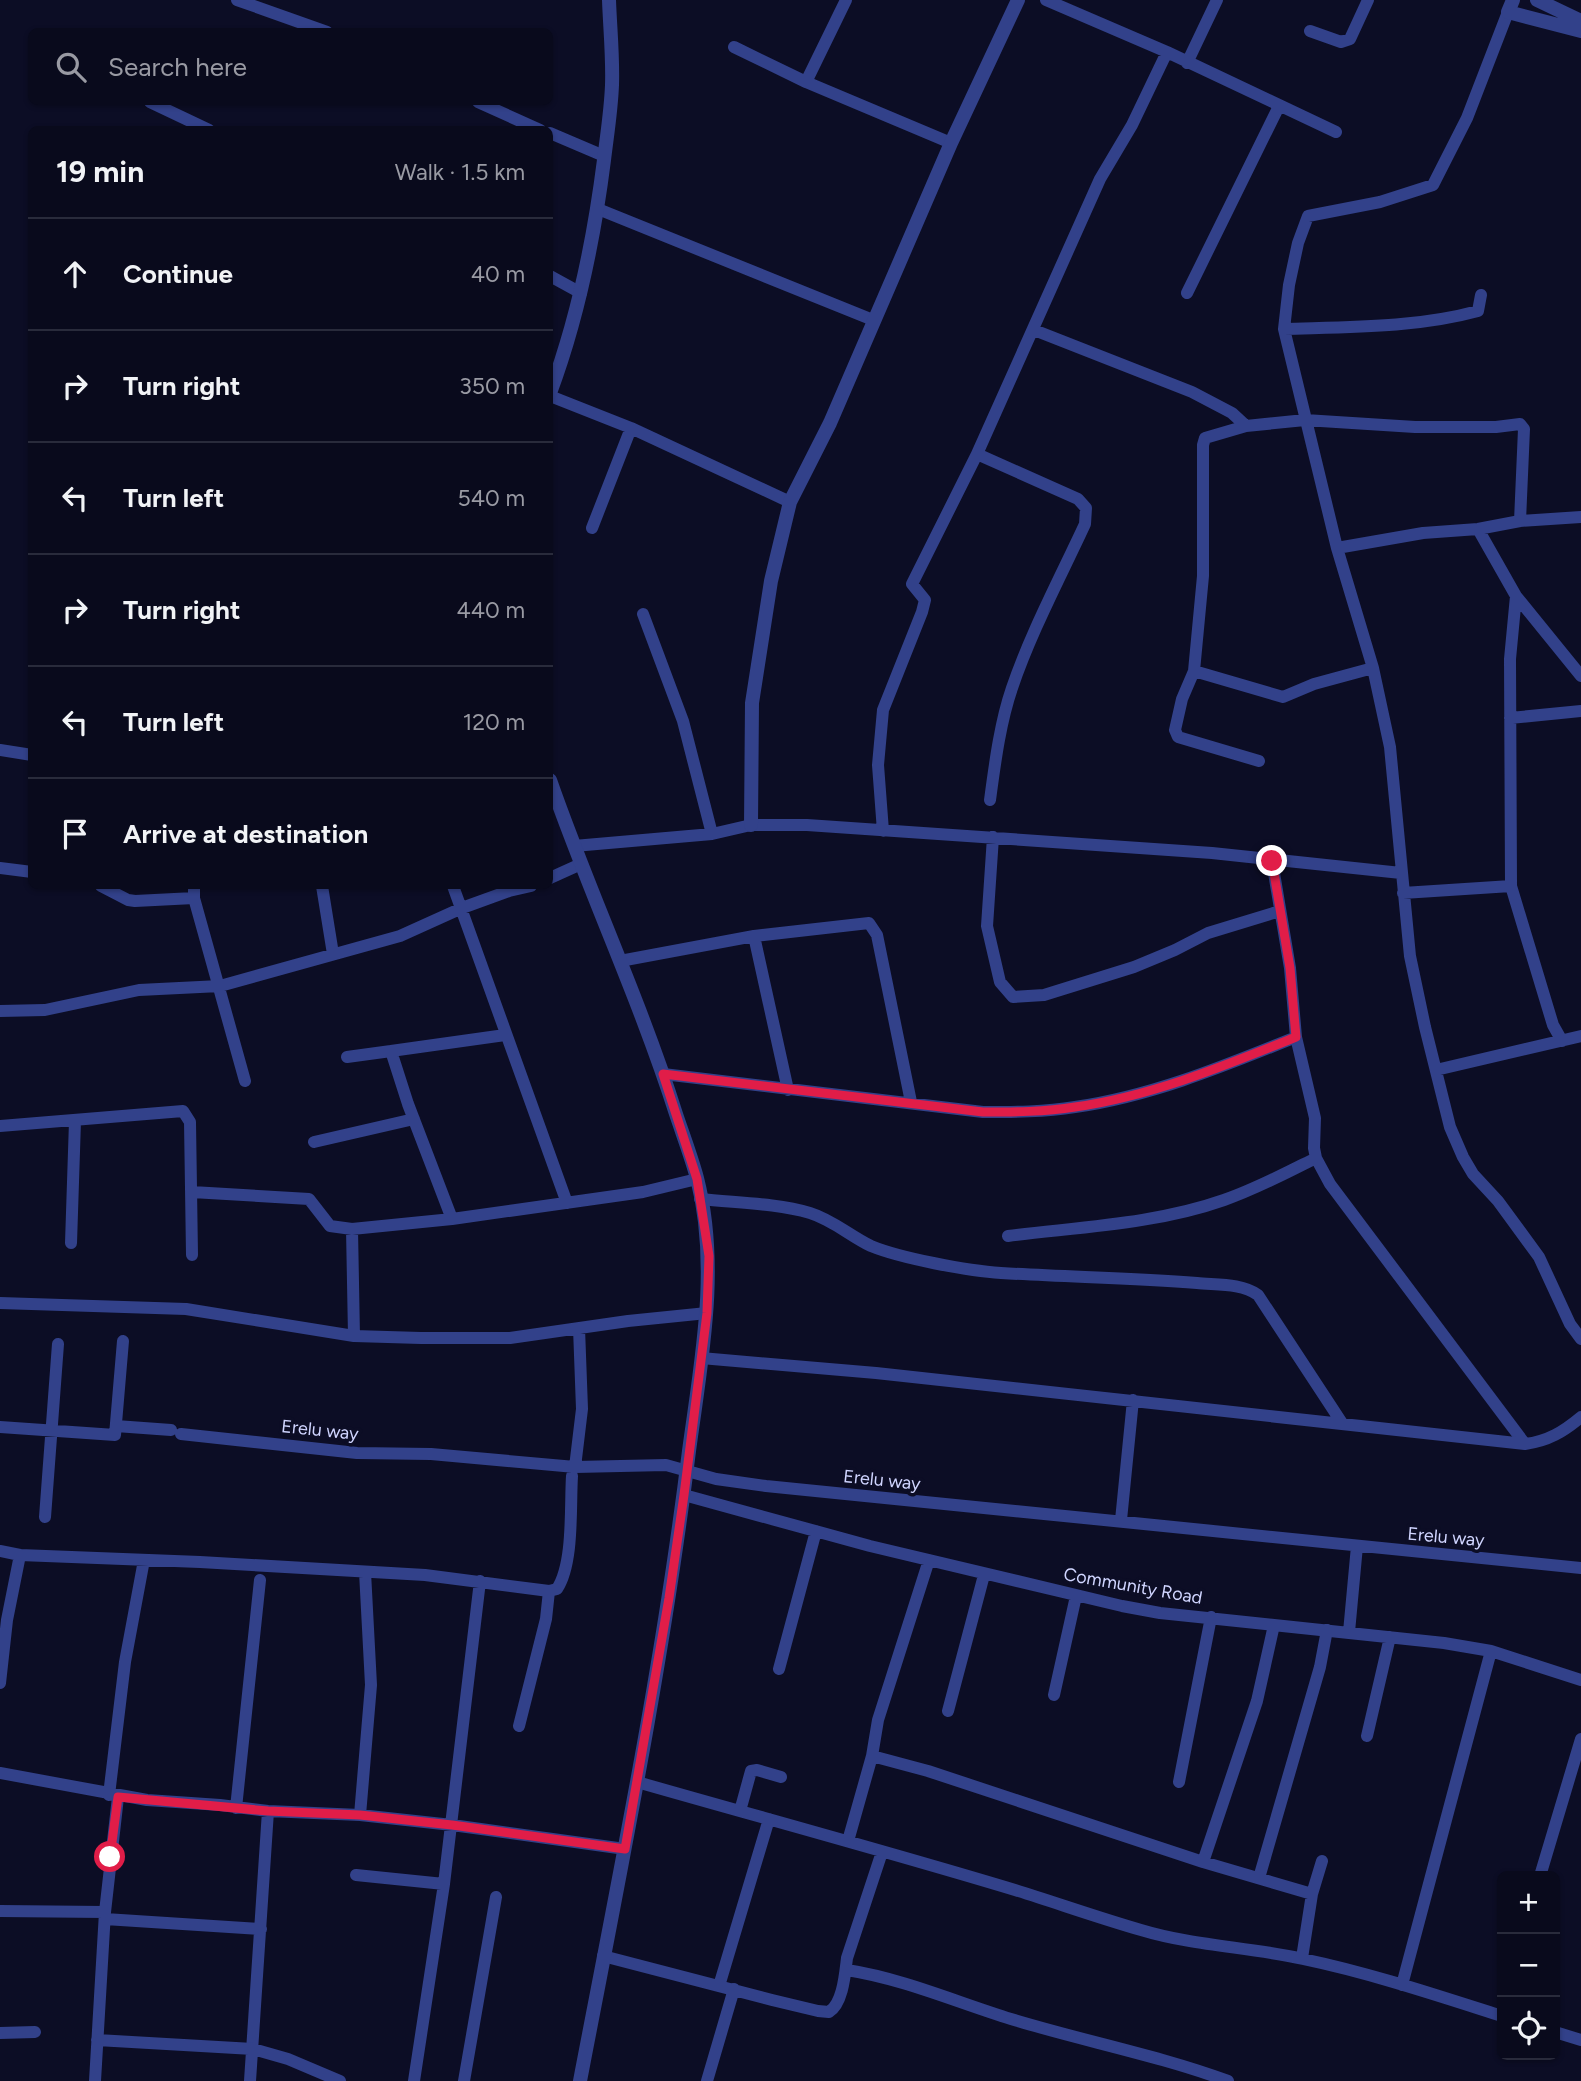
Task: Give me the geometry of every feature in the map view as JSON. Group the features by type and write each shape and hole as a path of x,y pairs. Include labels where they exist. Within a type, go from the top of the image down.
{"street":[{"path":"237,0 316,28"},
{"path":"553,376 556,357 581,293 598,209 612,82 609,0"},
{"path":"806,82 846,0"},
{"path":"751,825 752,703 771,581 790,502 830,423 951,143 1018,0"},
{"path":"1046,0 1167,52 1336,132"},
{"path":"1187,63 1217,0"},
{"path":"1310,31 1341,42 1350,39 1368,0"},
{"path":"1537,0 1581,21"},
{"path":"1581,31 1510,6 1466,118 1433,185 1380,202 1308,216 1298,243 1289,285 1284,329 1337,548 1373,668 1394,779 1410,956 1450,1127 1473,1174 1498,1201 1539,1257 1570,1324 1581,1339"},
{"path":"734,47 806,82 951,143"},
{"path":"883,831 878,765 883,710 925,600 912,584 1034,330 1100,178 1132,125 1167,52"},
{"path":"155,105 187,125"},
{"path":"485,105 531,126"},
{"path":"1187,293 1279,106"},
{"path":"553,134 604,156"},
{"path":"598,209 873,320"},
{"path":"553,278 581,293"},
{"path":"1284,329 1362,327 1467,314 1478,311 1482,296"},
{"path":"1034,330 1192,392 1232,413 1246,426"},
{"path":"553,395 631,428 790,502"},
{"path":"1259,761 1178,737 1175,730 1182,699 1194,671 1203,576 1205,438 1211,434 1246,426 1305,420 1415,427 1496,427 1520,424 1524,429 1520,521"},
{"path":"592,528 631,428"},
{"path":"976,454 1078,499 1086,508 1085,524 1023,658 1011,691 994,765 990,800"},
{"path":"1337,548 1423,533 1478,529 1520,521 1581,517"},
{"path":"1478,529 1516,596 1578,667"},
{"path":"1516,596 1510,659 1511,886 1552,1025 1562,1041"},
{"path":"643,614 684,720 712,834"},
{"path":"1194,671 1283,697 1314,684 1373,668"},
{"path":"1510,718 1581,711"},
{"path":"0,750 28,754"},
{"path":"553,788 663,1074 697,1179 709,1256 707,1313 684,1495 637,1782 580,2081"},
{"path":"574,846 712,834 751,825 807,825 1212,853 1401,873"},
{"path":"993,837 987,926 1000,982 1013,997 1044,995 1134,967 1208,933 1280,911"},
{"path":"1272,861 1290,968 1296,1037 1314,1109 1316,1158 1338,1194 1525,1444"},
{"path":"553,877 581,864"},
{"path":"0,868 28,872"},
{"path":"1403,893 1511,886"},
{"path":"107,889 128,900 194,892 245,1081"},
{"path":"322,889 333,954"},
{"path":"454,889 567,1203"},
{"path":"0,1011 45,1010 139,990 220,986 400,936 463,908 518,889"},
{"path":"620,961 754,936 859,923 872,925 877,935 911,1102"},
{"path":"754,936 788,1090"},
{"path":"347,1057 505,1035"},
{"path":"1436,1070 1581,1036"},
{"path":"663,1074 983,1112 1029,1112 1075,1107 1150,1090 1212,1070 1296,1037"},
{"path":"391,1051 452,1219"},
{"path":"0,1126 183,1111 190,1122 192,1255"},
{"path":"314,1142 414,1119"},
{"path":"71,1243 75,1121"},
{"path":"1008,1236 1129,1221 1193,1208 1224,1200 1316,1158"},
{"path":"192,1192 309,1199 330,1226 352,1229 452,1219 643,1192 697,1179"},
{"path":"700,1199 809,1212 873,1246 996,1273 1151,1279 1252,1291 1258,1295 1342,1423"},
{"path":"352,1229 354,1336"},
{"path":"0,1303 186,1309 354,1336 510,1338 707,1313"},
{"path":"0,1551 20,1555 365,1572 480,1581 530,1590 557,1589 566,1564 573,1471 582,1409 579,1328"},
{"path":"0,1427 114,1435 122,1341"},
{"path":"45,1517 58,1344"},
{"path":"701,1358 876,1373 1525,1444 1546,1440 1569,1428 1581,1417"},
{"path":"1121,1520 1133,1400"},
{"name":"Erelu way","path":"116,1426 335,1451 431,1454 573,1471 648,1464 666,1465 716,1479 766,1486 1581,1568"},
{"name":"Community Road","path":"684,1495 984,1575 1160,1613 1349,1632 1491,1651 1581,1680"},
{"path":"779,1669 816,1531"},
{"path":"1349,1632 1357,1546"},
{"path":"0,1683 7,1620 20,1555"},
{"path":"95,2081 113,1796 125,1662 144,1560"},
{"path":"849,1841 872,1756 878,1720 929,1560"},
{"path":"360,1815 371,1685 365,1572"},
{"path":"948,1711 984,1575"},
{"path":"236,1808 260,1580"},
{"path":"414,2081 452,1825 480,1581"},
{"path":"519,1726 546,1619 550,1591"},
{"path":"1054,1695 1076,1595"},
{"path":"1178,1782 1211,1617"},
{"path":"1203,1863 1257,1701 1274,1625"},
{"path":"1259,1878 1320,1667 1327,1630"},
{"path":"1367,1736 1390,1637"},
{"path":"1402,1985 1491,1651"},
{"path":"1541,1871 1581,1739"},
{"path":"872,1756 928,1771 1203,1863 1312,1894"},
{"path":"740,1811 751,1771 757,1770 781,1777"},
{"path":"0,1773 113,1796 268,1811 360,1815 625,1849"},
{"path":"637,1782 849,1841 1174,1939 1302,1958 1497,2013"},
{"path":"250,2081 268,1811"},
{"path":"719,1986 769,1819"},
{"path":"603,1956 825,2013 833,2010 836,2005 847,1970 847,1958 881,1852"},
{"path":"1302,1958 1312,1894 1322,1861"},
{"path":"356,1875 444,1884"},
{"path":"464,2081 496,1897"},
{"path":"0,1910 105,1915 261,1929"},
{"path":"847,1970 890,1978 1011,2019 1181,2064 1228,2081"},
{"path":"707,2081 734,1989"},
{"path":"0,2033 35,2032"},
{"path":"1560,2034 1581,2040"},
{"path":"97,2040 253,2049 302,2064 340,2081"}],"route":[{"path":"110,1857 118,1797 228,1805 268,1811 360,1815 625,1849 669,1598 707,1313 709,1256 697,1179 663,1074 983,1112 1029,1112 1075,1107 1138,1094 1212,1070 1296,1037 1290,968 1272,861"}]}
